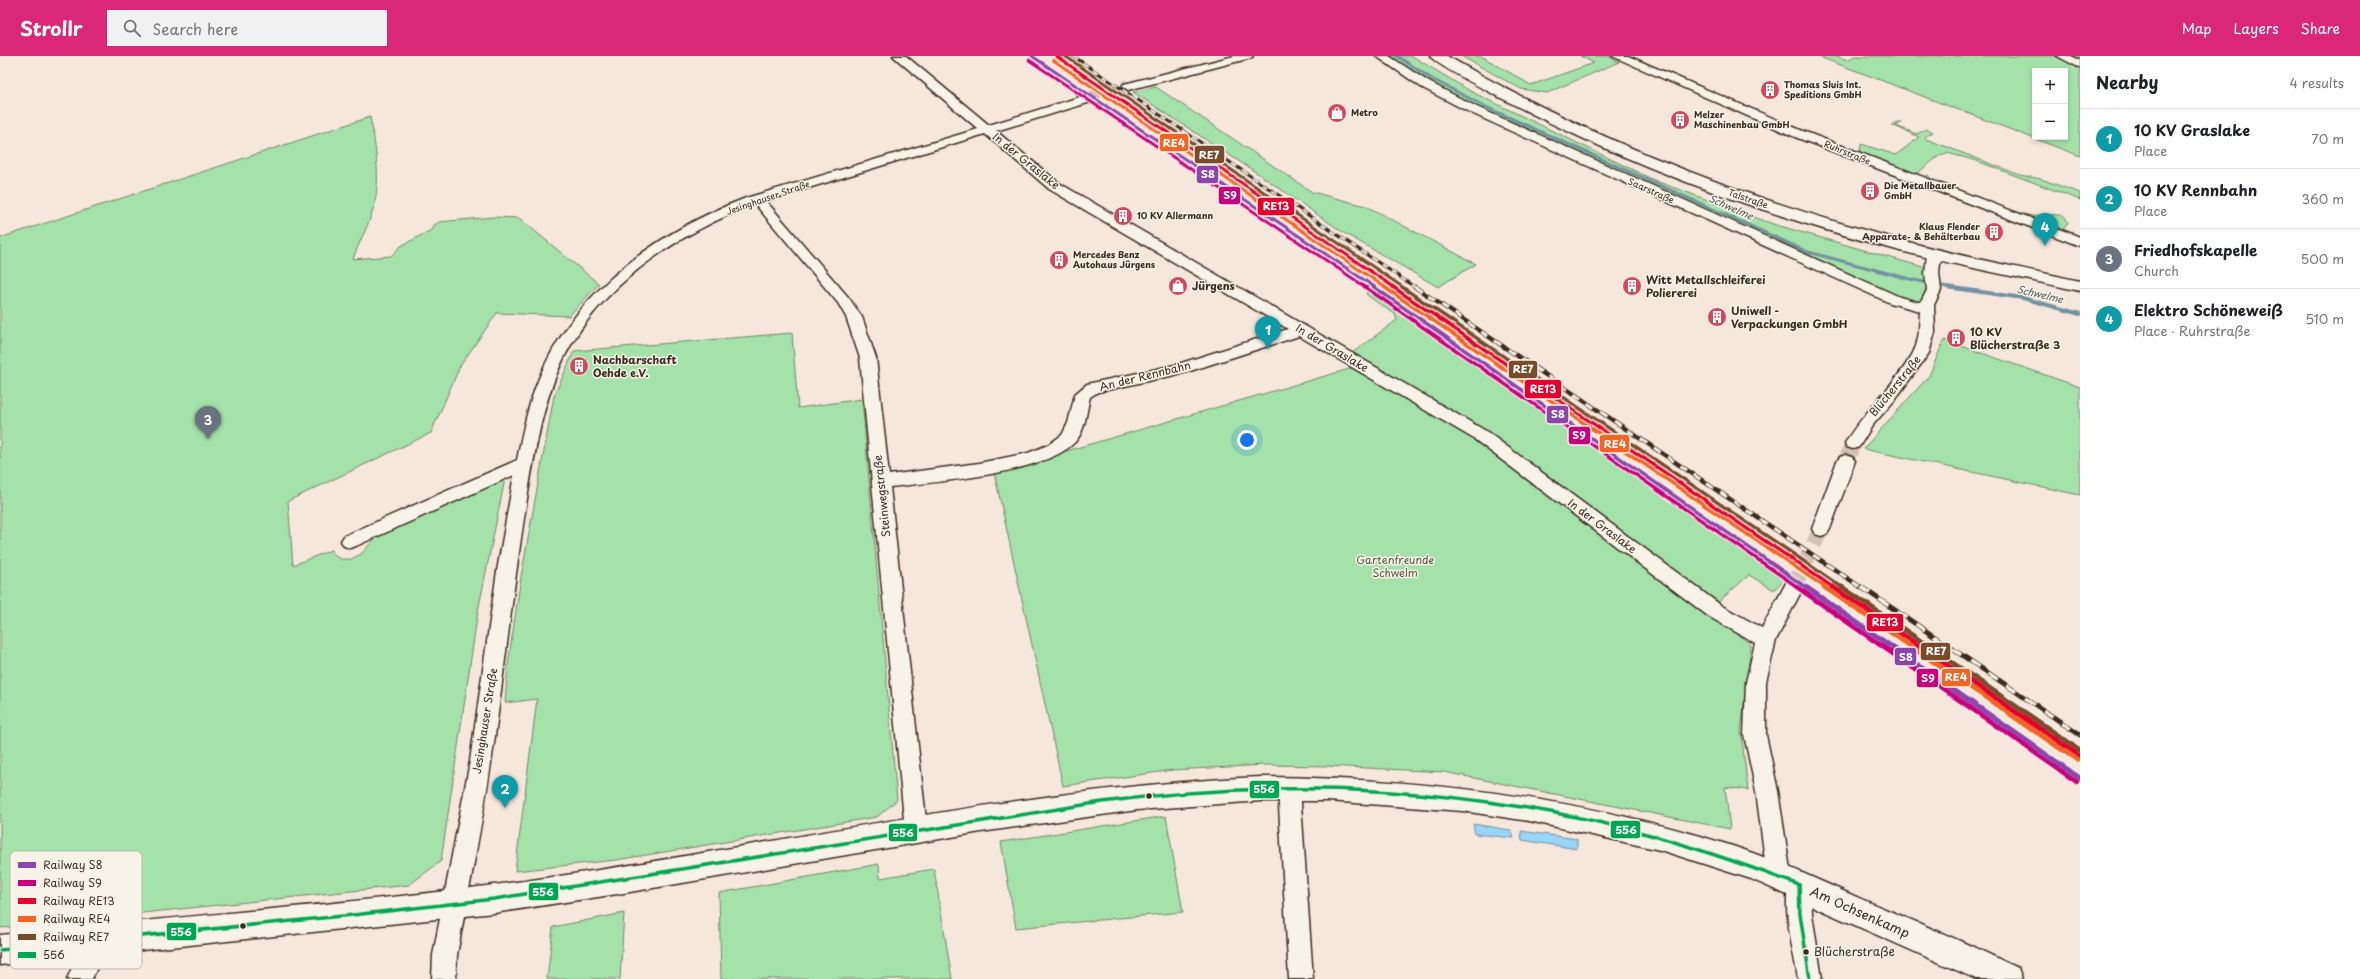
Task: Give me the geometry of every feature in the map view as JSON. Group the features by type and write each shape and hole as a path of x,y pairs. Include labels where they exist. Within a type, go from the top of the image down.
{"main road":[{"name":"Talstraße","path":"1437,56 1535,110 1666,169 1776,208 1934,254 2080,286"},
{"name":"Am Ochsenkamp","path":"142,935 455,903 644,876 916,829 1192,792 1289,789 1380,792 1524,808 1666,839 1723,856 1789,880 2007,979"},
{"name":"Am Ochsenkamp","path":"0,950 10,949"}],"street":[{"name":"In der Graslake","path":"899,56 1054,186 1480,435 1715,611 1766,640"},
{"path":"1128,86 1246,56"},
{"name":"Saarstraße","path":"1382,56 1419,80 1451,97 1614,175 1895,300 1928,310"},
{"name":"Ruhrstraße","path":"1618,56 1799,134 2080,242"},
{"path":"2063,56 2080,65"},
{"name":"Jesinghauser Straße","path":"444,979 445,955 489,700 502,592 525,463 536,412 551,367 581,320 609,289 638,263 668,242 702,222 758,200 1087,99"},
{"name":"Steinwegstraße","path":"758,200 844,301 854,317 868,358 916,829"},
{"name":"Blücherstraße","path":"1853,443 1866,422 1888,397 1921,353 1927,332 1928,310 1933,285 1934,254"},
{"name":"An der Rennbahn","path":"880,482 968,472 1001,465 1056,449 1068,439 1075,428 1083,394 1093,388 1167,372 1302,330"},
{"path":"1822,529 1846,461"},
{"path":"350,541 525,463"},
{"path":"1793,588 1766,640 1756,682 1755,735 1789,880 1800,914 1810,979"},
{"path":"1289,789 1301,979"},
{"path":"79,979 84,969"}],"green space":[{"path":"1389,56 1412,56 1470,91 1656,181 1773,224 1930,269 1933,304 1903,298 1578,155 1450,93"},
{"path":"1461,56 1481,56 1531,85 1594,63 1580,56 1608,56 1619,62 1547,93 1521,89"},
{"path":"1817,56 1837,56 1847,60 1855,56 2080,56 2080,156 2038,140 2068,140 2068,68 2032,68 2032,138"},
{"path":"1156,87 1312,192 1366,206 1476,264 1438,287 1344,233 1260,175 1133,92"},
{"path":"370,117 376,153 377,190 370,219 353,259 391,256 401,246 433,229 433,226 439,222 493,217 519,218 599,284 569,316 497,313 460,366 431,433 288,501 293,565 331,550 335,556 341,559 351,559 361,554 380,533 501,479 505,479 478,611 441,861 409,885 142,913 142,851 10,851 10,927 0,928 0,238"},
{"path":"1898,122 1903,122 1896,126 1917,134 1926,129 1933,132 1925,137 1926,139 2020,175 2041,179 2080,193 2080,200 1974,160 1947,153 1940,155 1914,176 1860,153 1861,144 1896,155 1919,137 1892,125"},
{"path":"1928,175 1932,180 1980,199 2033,216 2060,215 2065,217 2068,223 2063,230 2060,230 1922,178"},
{"name":"Gartenfreunde Schwelm","path":"1369,289 1616,458 1785,578 1774,590 1749,575 1708,611 1751,645 1741,731 1748,790 1725,787 1730,829 1444,772 1327,766 1266,765 1173,770 1063,786 994,472 1363,365 1348,356 1397,320 1395,314 1366,294"},
{"path":"792,333 798,408 862,399 897,800 877,817 616,860 515,871 537,699 505,703 508,664 521,577 554,396 574,351"},
{"path":"1944,340 2080,387 2080,495 1863,449 1929,376"},
{"path":"1166,816 1183,912 1016,928 1001,842"},
{"path":"879,864 880,878 934,869 952,979 721,979 719,893"},
{"path":"624,913 620,979 547,979 553,927"}],"water":[{"path":"1473,824 1511,830 1514,838 1475,834"},
{"path":"1521,831 1577,839 1577,849 1522,840"}],"waterway":[{"name":"Schwelme","path":"1397,56 1432,79 1486,107 1808,252 1910,279 1948,287"},
{"name":"Schwelme","path":"1948,287 2023,298 2080,314"},
{"name":"Schwelme","path":"1948,287 1952,288"}],"tunnel":[{"path":"1087,99 1128,86"},
{"path":"1846,461 1853,443"},
{"path":"1793,588 1821,529"}],"railway":[{"path":"1073,56 1416,288"},
{"path":"1415,287 1862,588"},
{"path":"1861,587 2080,735"}],"rail line":[{"name":"S8","path":"1032,56 1372,285 2080,778"},
{"name":"RE13","path":"1056,56 2080,756"},
{"name":"RE7","path":"1065,56 2080,750"},
{"name":"S9","path":"1029,60 1369,289 2077,782"},
{"name":"RE4","path":"1053,60 2077,760"}],"transit line":[{"name":"556","path":"142,935 353,915 494,899 622,880 1102,802 1179,793 1255,789 1334,790 1414,795 1495,804 1574,818 1652,836 1728,858 1799,885"},
{"name":"556","path":"1799,885 1800,914 1810,979"},
{"name":"556","path":"0,950 10,949"}],"place":[{"name":"Thomas Sluis Int. Speditions GmbH","path":"1770,90"},
{"name":"Metro","path":"1337,113"},
{"name":"Melzer Maschinenbau GmbH","path":"1680,120"},
{"name":"Die Metallbauer GmbH","path":"1870,191"},
{"name":"10 KV Allermann","path":"1123,216"},
{"name":"Klaus Flender Apparate- & Behälterbau","path":"1994,232"},
{"name":"Elektro Schöneweiß","path":"2045,246"},
{"name":"Mercedes Benz Autohaus Jürgens","path":"1059,260"},
{"name":"Jürgens","path":"1178,286"},
{"name":"Witt Metallschleiferei Poliererei","path":"1632,286"},
{"name":"Uniwell - Verpackungen GmbH","path":"1717,317"},
{"name":"10 KV Blücherstraße 3","path":"1956,338"},
{"name":"10 KV Graslake","path":"1268,349"},
{"name":"Nachbarschaft Oehde e.V.","path":"579,366"},
{"name":"Friedhofskapelle","path":"208,439"},
{"name":"10 KV Rennbahn","path":"505,808"},
{"name":"Blücherstraße","path":"1806,952"}]}
